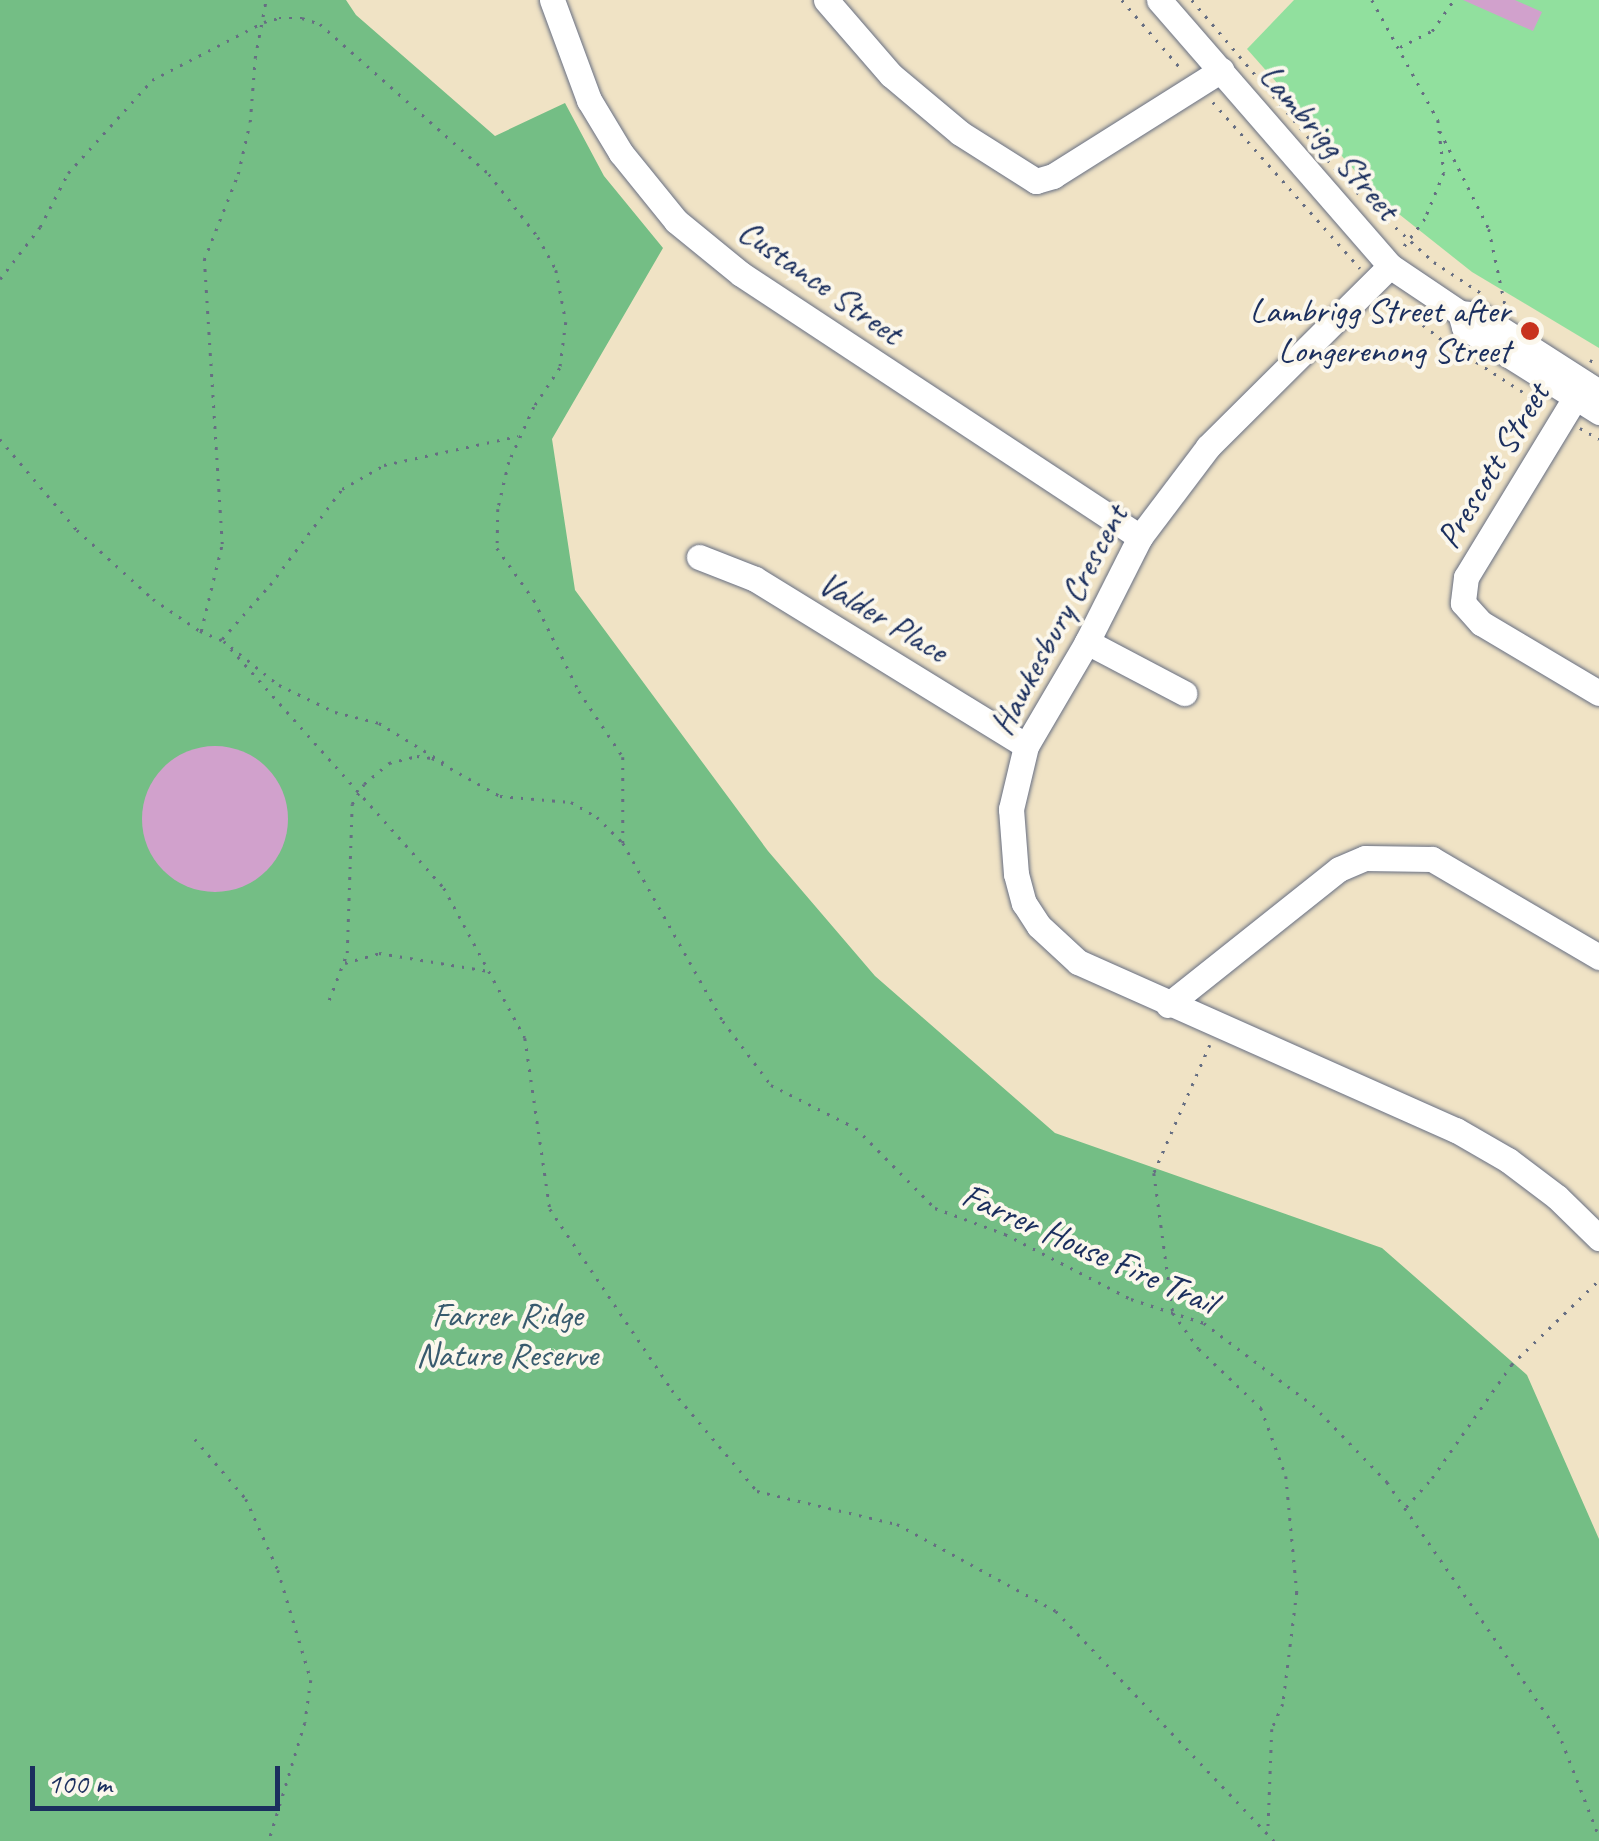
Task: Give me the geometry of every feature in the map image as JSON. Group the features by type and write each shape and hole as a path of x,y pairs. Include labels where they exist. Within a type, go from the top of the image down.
{"street":[{"name":"Custance Street","path":"552,0 589,100 620,153 676,221 741,274 1140,537"},
{"path":"826,0 891,75 960,133 1036,181 1053,176 1221,70"},
{"name":"Lambrigg Street","path":"1160,0 1390,266 1460,313 1464,326 1589,384 1599,412"},
{"name":"Hawkesbury Crescent","path":"1390,266 1196,460 1140,537 1087,642 1026,746 1010,808 1010,845 1024,903 1039,926 1078,962 1456,1130 1544,1188 1599,1238"},
{"name":"Prescott Street","path":"1589,384 1466,577 1463,602 1482,623 1599,693"},
{"name":"Valder Place","path":"699,557 755,580 1026,746"},
{"path":"1087,642 1184,694"},
{"path":"1168,1005 1339,869 1365,858 1432,859 1599,957"}],"path":[{"path":"200,631 222,544 204,260 238,174 250,122 255,58 266,0"},
{"path":"1192,0 1349,184 1434,262 1507,310 1489,228 1372,0"},
{"path":"1400,48 1432,30 1454,0"},
{"name":"Farrer House Fire Trail","path":"0,279 40,226 68,173 152,80 264,22 302,18 320,24 490,174 538,237 556,270 566,322 560,368 509,462 498,509 497,548 534,600 579,691 623,758 623,843 724,1020 771,1084 856,1128 934,1208 1005,1234 1131,1299 1204,1322 1313,1404 1387,1482 1558,1730 1599,1836"},
{"path":"1390,266 1424,219 1444,173 1439,128"},
{"path":"1401,308 1403,294"},
{"path":"1582,355 1589,384"},
{"path":"222,640 270,586 342,489 384,466 521,436"},
{"path":"0,439 78,530 153,599 200,631 222,640 279,684 335,712 394,730 451,768"},
{"path":"222,640 444,888 525,1038 550,1208 672,1390 757,1491 897,1524 1056,1611 1274,1841"},
{"path":"329,1000 343,964 352,804 379,768 403,758 432,758 500,796 584,807 623,843"},
{"path":"343,964 379,953 490,971"},
{"path":"1218,1026 1154,1173 1173,1313 1199,1349 1261,1408 1286,1476 1297,1592 1282,1704 1272,1729 1268,1835"},
{"path":"1405,1508 1432,1478 1511,1364 1599,1280"},
{"path":"195,1439 246,1499 278,1570 310,1680 305,1722 269,1841"}],"green space":[{"name":"Farrer Ridge Nature Reserve","path":"0,0 346,0 356,15 495,136 565,103 604,176 663,248 552,439 575,590 768,851 875,976 1055,1133 1382,1248 1527,1375 1599,1539 1599,1841 0,1841"},
{"path":"1294,0 1599,0 1599,348 1472,272 1380,199 1247,49"}],"building":[{"path":"1463,0 1515,0 1542,12 1533,31"},
{"path":"215,746 243,752 266,768 282,791 288,819 282,847 266,870 243,886 215,892 187,886 164,870 148,847 142,819 148,791 164,768 187,752"}],"place":[{"name":"Lambrigg Street after Longerenong Street","path":"1530,331"}]}
